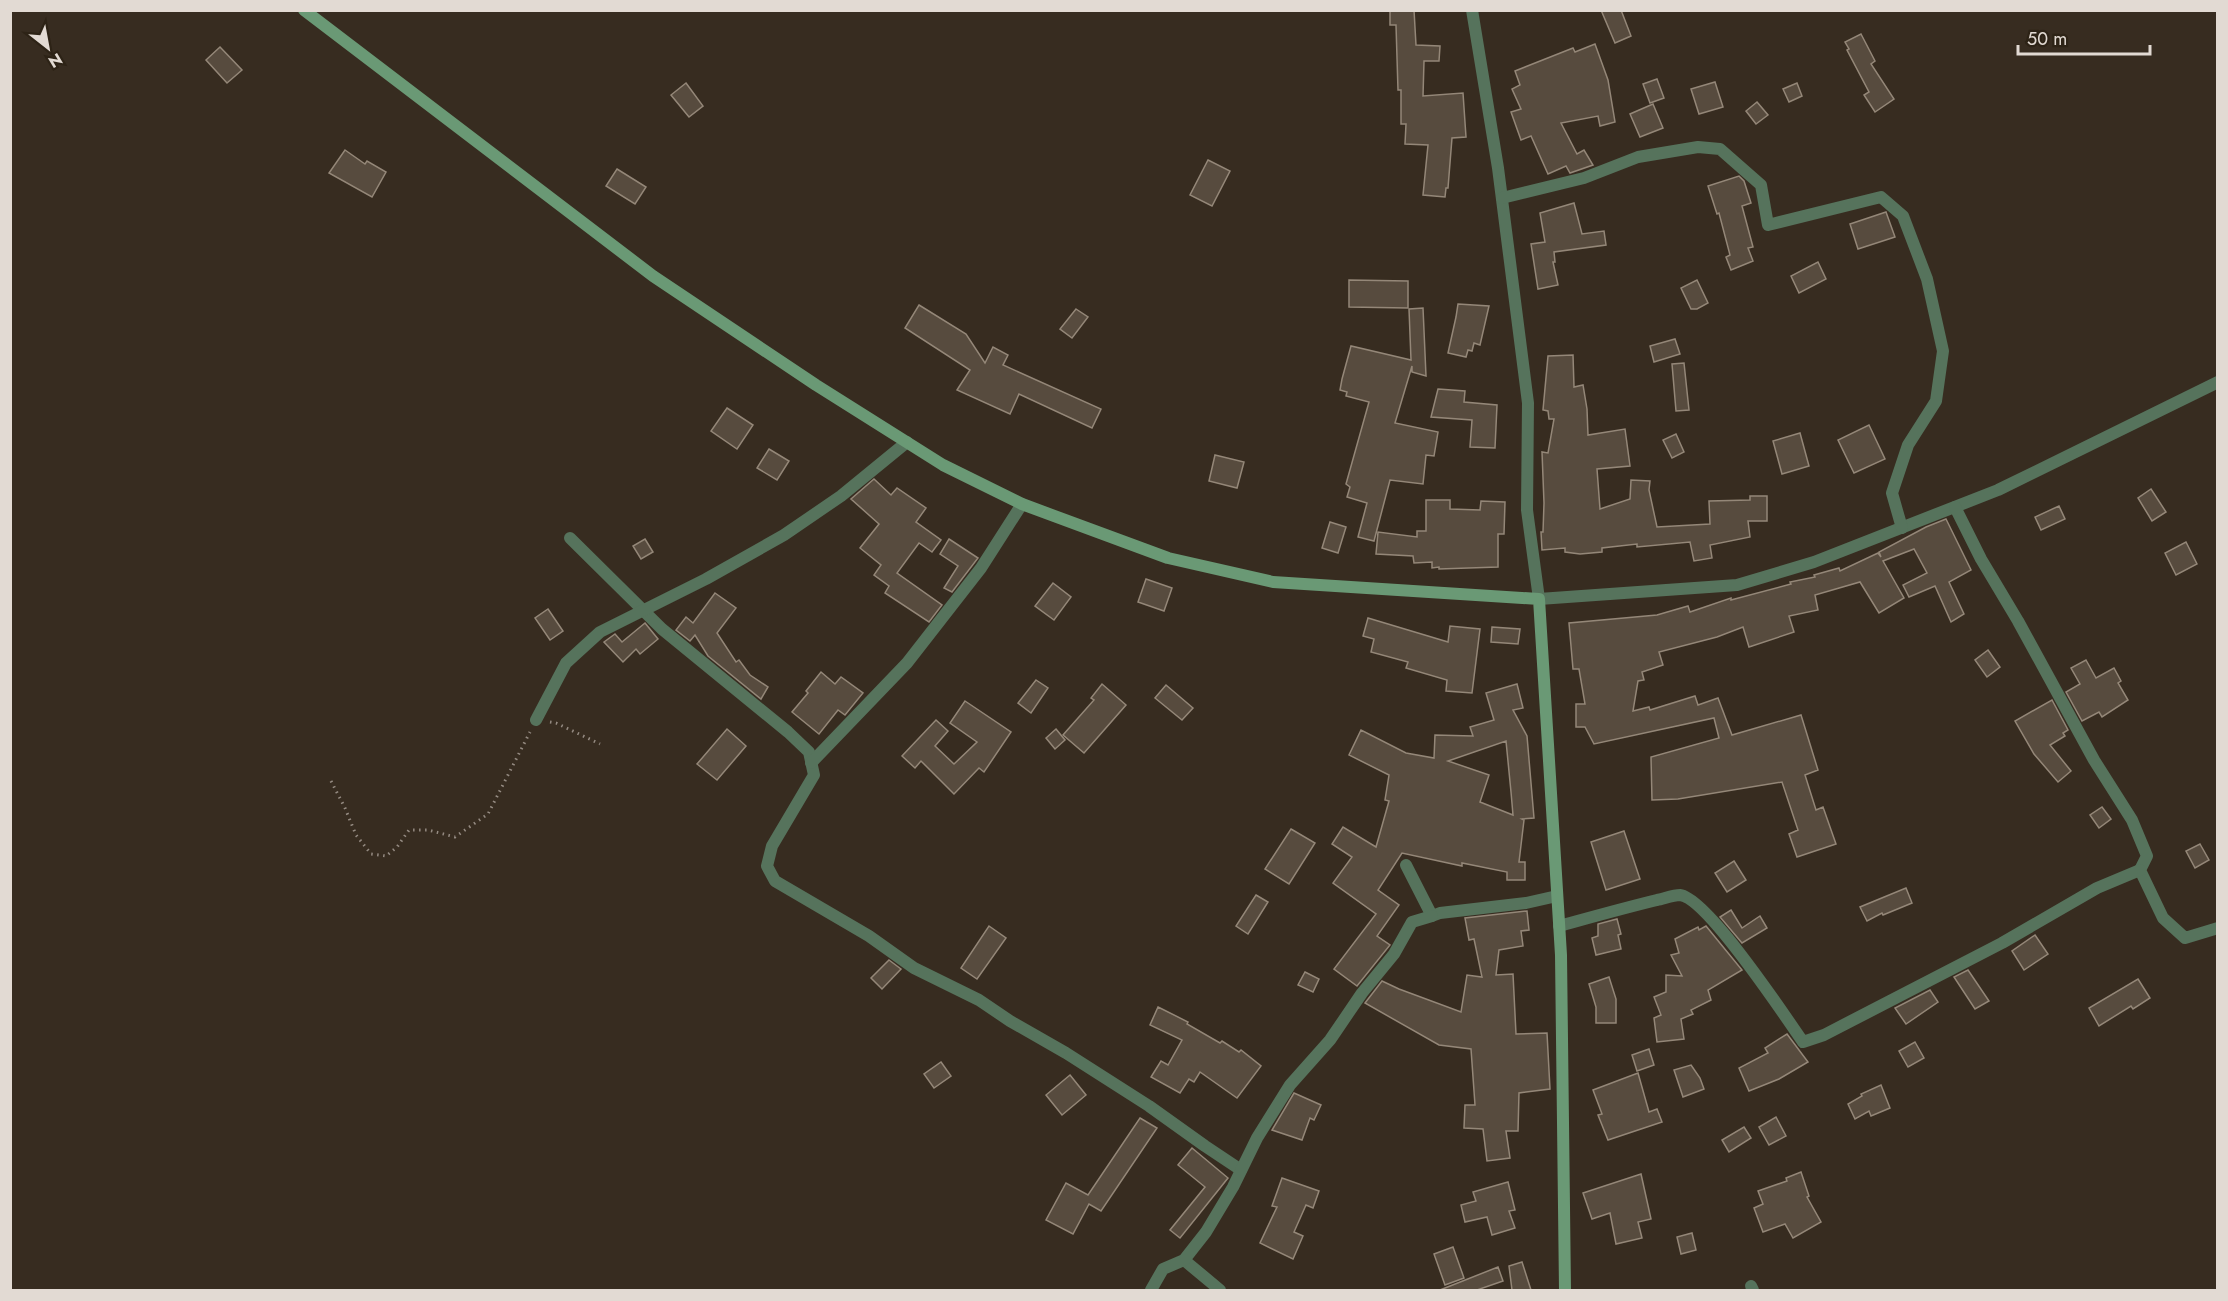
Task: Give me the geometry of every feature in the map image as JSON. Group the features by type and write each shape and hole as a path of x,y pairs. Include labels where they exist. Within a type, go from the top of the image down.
{"street":[{"path":"304,10 653,276 816,385 943,465 1022,504 1168,558 1273,582 1539,599 1737,585 1814,562 1998,490 2217,382"},
{"path":"1472,10 1502,198 1528,403 1527,510 1539,599 1559,926 1562,1289"},
{"path":"1502,198 1584,178 1638,157 1698,147 1720,149 1761,185 1768,225 1881,198 1903,216 1927,279 1943,351 1936,401 1908,445 1892,493 1902,528"},
{"path":"536,720 566,663 600,632 644,611 784,535 841,496 907,442"},
{"path":"811,763 907,663 981,568 1022,504"},
{"path":"1559,926 1622,908 1680,895 1696,903 1756,974 1803,1042 1824,1035 2002,943 2097,888 2140,870 2146,856 2132,820 2094,760 2018,621 1981,559 1955,507"},
{"path":"570,538 699,661 788,732 809,752 814,775 772,846 767,866 775,881 869,936 914,968 979,1000 1066,1053 1149,1106 1241,1170"},
{"path":"1406,865 1432,916"},
{"path":"2140,870 2163,918 2185,938 2217,928"},
{"path":"1151,1290 1163,1269 1184,1260 1206,1232 1257,1138 1290,1085 1330,1040 1362,993 1394,954 1412,922 1440,913 1526,903 1557,896"},
{"path":"1184,1260 1220,1290"}],"path":[{"path":"331,781 356,835 371,854 386,856 397,848 409,830 428,830 455,837 488,814 536,720 556,723 600,744"}],"building":[{"path":"1390,10 1414,10 1416,45 1440,46 1439,61 1424,61 1423,96 1463,93 1466,137 1452,138 1448,188 1446,188 1445,197 1423,195 1428,145 1405,144 1406,124 1401,124 1401,90 1398,90 1396,25 1390,25"},
{"path":"1601,10 1621,10 1631,36 1615,43"},
{"path":"1861,34 1875,61 1871,64 1894,99 1875,112 1864,95 1869,92 1845,42"},
{"path":"1595,44 1608,80 1615,122 1600,126 1598,116 1561,123 1577,154 1584,150 1593,165 1570,173 1566,166 1548,174 1531,136 1521,140 1511,112 1521,109 1512,89 1520,85 1515,71 1573,48 1575,52"},
{"path":"220,47 242,70 227,83 206,60"},
{"path":"1657,79 1664,98 1650,103 1643,84"},
{"path":"1715,82 1723,107 1699,114 1691,89"},
{"path":"686,83 703,106 689,117 671,95"},
{"path":"1797,83 1802,96 1789,102 1783,89"},
{"path":"1757,102 1768,115 1756,124 1746,111"},
{"path":"1653,104 1663,128 1640,137 1630,114"},
{"path":"345,150 365,164 367,161 386,172 372,197 329,173"},
{"path":"1208,160 1230,171 1212,206 1190,195"},
{"path":"617,169 646,187 635,204 606,186"},
{"path":"1739,176 1744,181 1751,203 1742,206 1753,247 1748,248 1753,261 1731,270 1726,257 1730,255 1719,213 1717,214 1708,186"},
{"path":"1574,203 1582,234 1604,231 1606,245 1554,252 1555,262 1553,262 1558,285 1538,289 1531,244 1545,242 1540,213"},
{"path":"1886,212 1895,237 1858,249 1850,224"},
{"path":"1818,262 1826,279 1799,293 1791,276"},
{"path":"1349,280 1408,281 1408,308 1349,307"},
{"path":"1697,280 1708,303 1697,309 1691,309 1681,288"},
{"path":"1458,304 1489,306 1480,345 1474,343 1472,351 1468,350 1466,357 1448,353"},
{"path":"919,305 966,334 985,363 993,347 1008,355 1003,365 1101,409 1092,428 1019,394 1010,414 957,390 970,370 905,328"},
{"path":"1423,308 1426,376 1412,372 1412,366 1395,423 1438,432 1434,456 1426,455 1423,484 1390,480 1374,541 1358,537 1367,503 1347,497 1350,487 1346,484 1369,402 1346,396 1347,392 1340,390 1342,379 1351,346 1411,360 1409,309"},
{"path":"1076,309 1088,317 1072,338 1060,329"},
{"path":"1675,339 1680,354 1654,362 1650,346"},
{"path":"1573,355 1574,387 1583,385 1588,435 1625,429 1630,466 1597,469 1600,509 1630,499 1631,480 1650,481 1649,490 1657,527 1710,524 1709,501 1750,500 1750,496 1767,496 1767,521 1748,521 1750,537 1710,545 1712,558 1694,561 1690,542 1637,547 1637,544 1602,548 1602,552 1580,554 1565,552 1565,548 1542,550 1544,503 1542,452 1548,453 1554,419 1549,419 1548,411 1543,410 1548,356"},
{"path":"1684,363 1689,410 1676,411 1672,364"},
{"path":"1438,389 1465,391 1464,402 1497,405 1495,448 1470,447 1472,420 1431,417"},
{"path":"727,408 753,425 737,449 711,431"},
{"path":"1869,425 1885,459 1854,473 1838,440"},
{"path":"1800,433 1809,466 1782,474 1773,441"},
{"path":"1676,434 1684,452 1672,458 1663,440"},
{"path":"769,449 789,461 777,480 757,468"},
{"path":"1215,455 1244,462 1237,488 1209,481"},
{"path":"874,479 891,495 897,488 926,508 916,522 941,540 932,552 919,543 897,573 942,605 929,622 885,593 889,586 874,575 881,565 860,548 879,524 851,499"},
{"path":"2151,489 2166,512 2152,521 2138,498"},
{"path":"1426,500 1450,500 1450,509 1480,510 1481,501 1505,502 1504,534 1498,534 1498,567 1439,569 1439,567 1432,568 1432,562 1414,563 1413,556 1376,554 1378,532 1417,537 1417,531 1426,531"},
{"path":"2059,506 2065,519 2041,530 2035,517"},
{"path":"1946,519 1971,570 1949,582 1964,614 1951,622 1935,586 1909,597 1903,585 1927,573 1914,549 1883,561 1904,598 1879,613 1860,582 1815,595 1818,610 1789,616 1794,632 1749,647 1743,627 1717,637 1659,652 1663,665 1642,672 1644,680 1638,681 1633,711 1649,707 1650,710 1695,696 1698,705 1718,698 1732,735 1801,715 1818,770 1805,775 1816,810 1823,807 1836,844 1797,857 1789,834 1798,830 1782,782 1678,799 1652,800 1651,757 1719,738 1714,718 1594,744 1585,727 1576,727 1576,704 1585,704 1579,669 1573,669 1569,623 1657,615 1688,606 1690,612 1731,598 1731,600 1815,577 1814,575 1839,568 1840,571 1878,553 1881,557 1879,552"},
{"path":"1330,522 1346,527 1338,553 1322,548"},
{"path":"645,539 653,552 641,559 633,546"},
{"path":"949,539 978,558 952,592 944,588 958,566 940,554"},
{"path":"2186,542 2197,564 2176,575 2165,553"},
{"path":"1146,579 1172,588 1164,611 1138,602"},
{"path":"1053,583 1071,597 1054,620 1035,606"},
{"path":"715,593 736,608 717,633 736,662 739,660 750,675 768,687 761,699 708,656 695,635 690,641 676,630 686,617 693,623"},
{"path":"548,609 563,631 550,640 535,618"},
{"path":"1368,618 1448,642 1450,626 1480,629 1472,693 1446,691 1447,680 1406,668 1408,662 1371,652 1374,639 1363,636"},
{"path":"645,623 658,639 640,654 636,649 623,662 604,642 615,634 622,642"},
{"path":"1492,627 1520,629 1518,644 1491,642"},
{"path":"1988,650 2000,667 1987,677 1975,660"},
{"path":"2086,660 2096,678 2114,668 2121,681 2118,683 2128,700 2102,717 2099,712 2082,721 2066,692 2080,684 2071,668"},
{"path":"821,672 835,684 841,677 863,693 845,715 838,710 819,734 792,712 808,693 806,691"},
{"path":"1036,680 1048,688 1031,713 1018,703"},
{"path":"1102,684 1126,705 1084,753 1063,735 1094,700 1091,698"},
{"path":"1517,684 1523,708 1513,710 1527,736 1534,818 1522,819 1524,820 1519,862 1525,862 1525,880 1507,880 1507,872 1462,863 1462,866 1402,853 1378,890 1399,905 1377,936 1390,945 1357,986 1334,969 1376,914 1333,883 1352,857 1332,844 1343,827 1376,847 1389,801 1385,800 1389,775 1349,755 1361,730 1406,753 1434,758 1435,735 1473,736 1470,727 1494,720 1486,693","holes":["1506,741 1513,815 1480,802 1489,775 1448,761"]},
{"path":"1166,685 1193,708 1182,720 1155,698"},
{"path":"2052,700 2068,730 2063,733 2065,736 2050,745 2071,771 2058,782 2034,754 2015,721"},
{"path":"965,701 1011,732 984,772 979,768 954,794 921,761 915,768 902,756 936,720 948,731 935,746 954,764 977,742 950,723"},
{"path":"727,729 746,746 717,780 697,764"},
{"path":"1056,729 1065,740 1055,749 1046,738"},
{"path":"2102,807 2111,819 2099,828 2090,815"},
{"path":"1291,829 1315,843 1289,884 1265,869"},
{"path":"1624,831 1640,879 1606,890 1591,842"},
{"path":"2200,844 2209,860 2195,868 2186,851"},
{"path":"1734,861 1746,880 1727,892 1715,873"},
{"path":"1906,888 1912,903 1883,915 1882,913 1867,921 1860,907"},
{"path":"1256,895 1268,902 1248,934 1236,926"},
{"path":"1731,910 1742,928 1760,916 1767,928 1742,943 1720,917"},
{"path":"1527,911 1529,930 1521,931 1523,946 1499,950 1496,975 1513,974 1516,1034 1547,1033 1550,1089 1519,1093 1518,1131 1506,1131 1510,1158 1487,1161 1483,1129 1464,1128 1465,1105 1475,1105 1471,1049 1439,1045 1365,1003 1382,981 1461,1012 1467,975 1482,977 1474,939 1469,940 1465,918"},
{"path":"1617,919 1621,934 1618,935 1621,949 1596,955 1592,938 1598,936 1598,924"},
{"path":"989,926 1006,938 977,979 961,968"},
{"path":"1706,926 1742,970 1708,990 1711,1000 1691,1010 1693,1014 1681,1019 1684,1039 1657,1042 1654,1018 1661,1015 1654,997 1666,992 1666,975 1682,976 1671,955 1679,953 1675,939 1698,927 1699,930"},
{"path":"2035,935 2048,954 2024,970 2012,951"},
{"path":"889,960 901,969 882,989 871,978"},
{"path":"1968,970 1989,1001 1975,1009 1954,977"},
{"path":"1305,972 1319,979 1313,992 1298,985"},
{"path":"1609,977 1616,999 1616,1023 1596,1023 1596,1007 1589,984"},
{"path":"2138,979 2150,998 2133,1009 2131,1006 2099,1026 2089,1008"},
{"path":"1930,990 1938,1002 1906,1024 1895,1008"},
{"path":"1158,1007 1188,1022 1187,1024 1220,1043 1222,1041 1239,1052 1241,1050 1261,1066 1237,1098 1200,1072 1194,1082 1189,1079 1180,1093 1151,1077 1161,1061 1168,1065 1182,1040 1150,1025"},
{"path":"1787,1034 1808,1062 1779,1079 1749,1091 1739,1068 1768,1053 1765,1048"},
{"path":"1915,1042 1924,1058 1908,1067 1899,1051"},
{"path":"1649,1049 1654,1065 1637,1071 1632,1055"},
{"path":"941,1062 951,1076 934,1088 924,1074"},
{"path":"1691,1065 1704,1089 1683,1097 1674,1070"},
{"path":"1638,1073 1649,1112 1657,1109 1662,1122 1608,1140 1598,1115 1602,1114 1593,1090"},
{"path":"1070,1075 1086,1095 1062,1115 1046,1095"},
{"path":"1881,1085 1890,1108 1871,1116 1869,1111 1855,1119 1848,1104 1862,1096 1861,1094"},
{"path":"1294,1093 1321,1105 1314,1120 1310,1118 1302,1140 1272,1130"},
{"path":"1776,1117 1786,1136 1769,1145 1759,1127"},
{"path":"1140,1118 1157,1128 1101,1211 1089,1204 1073,1234 1046,1220 1066,1183 1088,1195"},
{"path":"1744,1127 1751,1138 1729,1152 1722,1140"},
{"path":"1192,1148 1228,1178 1180,1238 1170,1230 1205,1187 1178,1165"},
{"path":"1801,1172 1809,1196 1807,1197 1821,1222 1793,1238 1785,1224 1763,1232 1754,1208 1763,1204 1758,1191 1787,1181 1786,1178"},
{"path":"1641,1174 1651,1219 1638,1222 1642,1238 1616,1244 1610,1213 1592,1219 1583,1193"},
{"path":"1282,1178 1319,1191 1313,1208 1306,1205 1294,1232 1303,1236 1293,1259 1260,1243 1277,1207 1272,1206"},
{"path":"1508,1182 1515,1210 1509,1211 1515,1228 1492,1235 1487,1217 1465,1222 1461,1205 1476,1201 1473,1192"},
{"path":"1692,1233 1696,1250 1681,1254 1677,1237"},
{"path":"1453,1247 1464,1278 1445,1285 1434,1254"},
{"path":"1522,1262 1531,1290 1512,1290 1509,1266"},
{"path":"1498,1267 1503,1281 1477,1290 1440,1290"}]}
